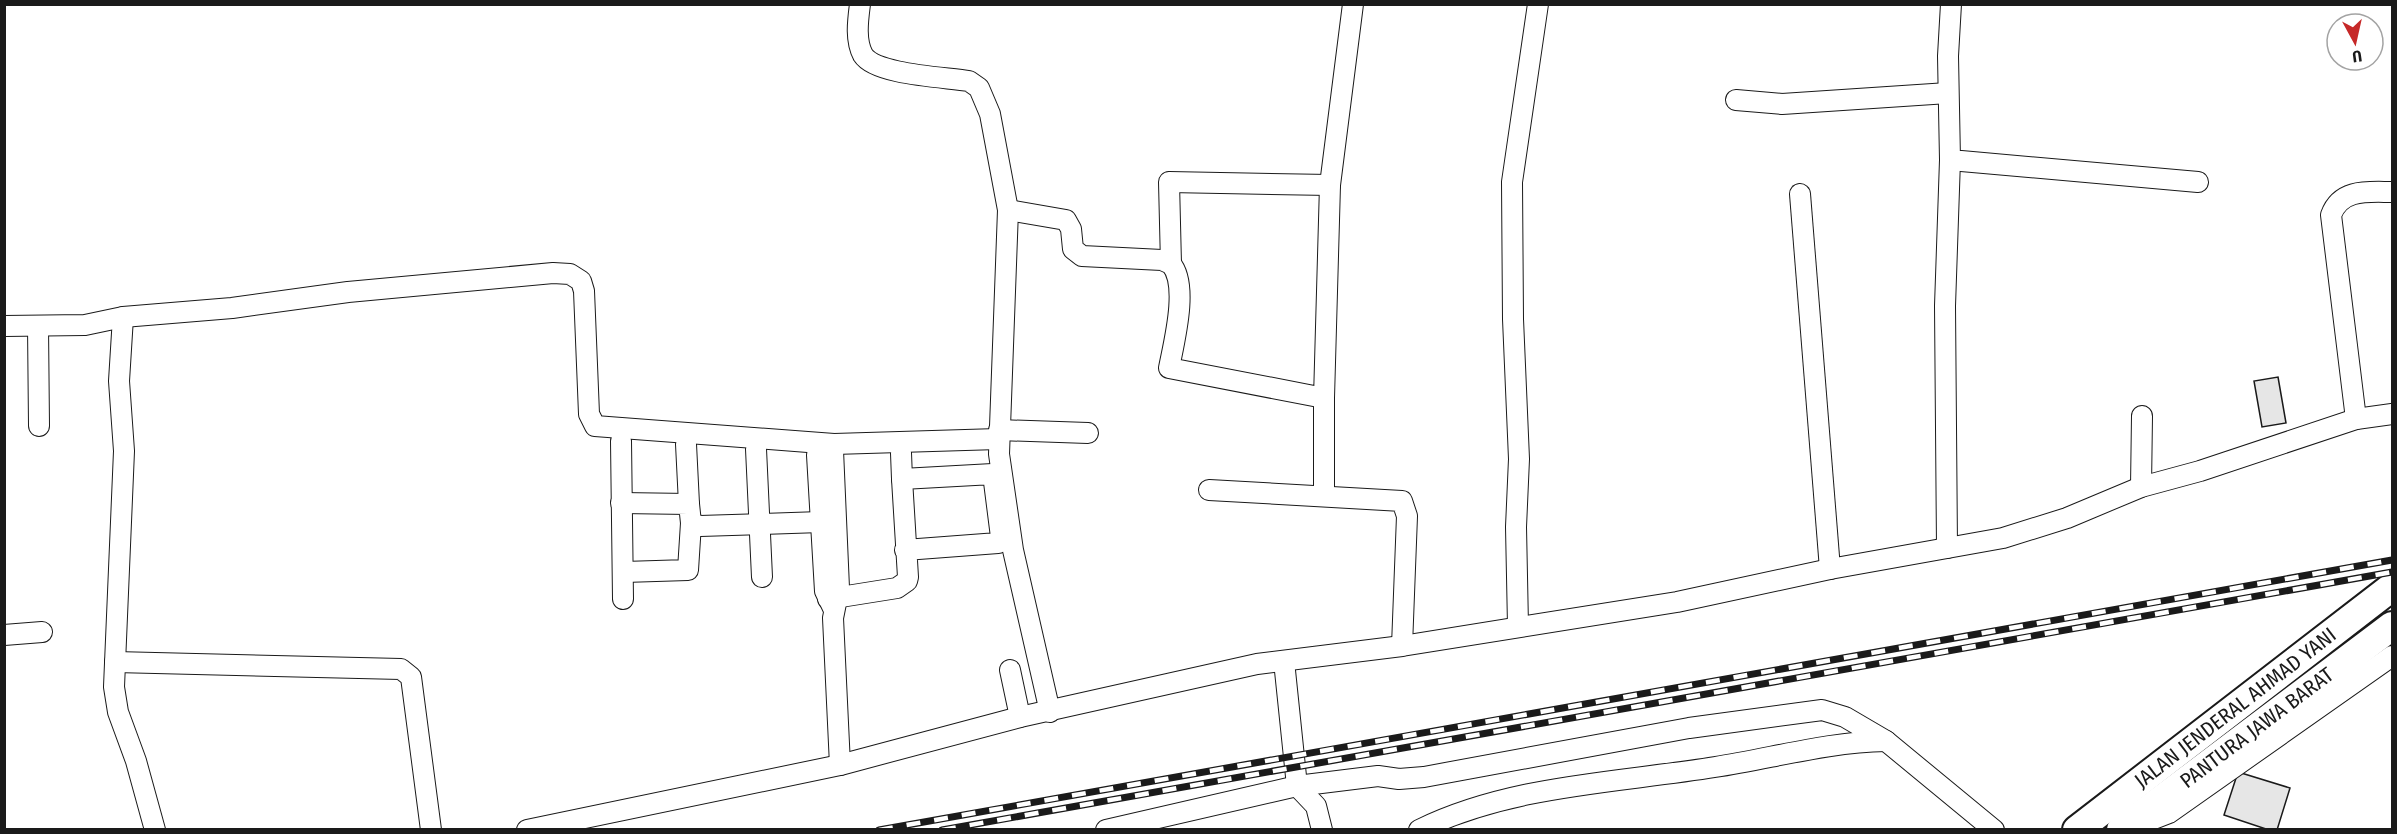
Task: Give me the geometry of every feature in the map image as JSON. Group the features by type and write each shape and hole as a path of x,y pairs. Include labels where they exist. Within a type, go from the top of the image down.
{"highway":[{"name":"JALAN JENDERAL AHMAD YANI","path":"2103,827 2392,587"},
{"name":"PANTURA JAWA BARAT","path":"2103,827 2392,627"}],"street":[{"path":"860,4 857,27 860,44 864,55 874,65 969,81 978,88 990,114 1008,210 999,434 1013,550 1050,712"},
{"path":"1324,496 1324,398 1330,185 1353,4"},
{"path":"1518,626 1516,527 1519,459 1513,319 1512,182 1538,4"},
{"path":"1947,548 1945,306 1950,160 1948,93 1951,4"},
{"path":"1736,100 1782,104 1948,93"},
{"path":"1950,160 2198,182"},
{"path":"1324,398 1169,368 1179,312 1179,288 1170,264 1169,182 1330,185"},
{"path":"2356,419 2331,214 2335,205 2345,196 2363,192 2392,192"},
{"path":"1800,194 1830,569"},
{"path":"1008,210 1066,220 1071,229 1073,249 1082,256 1162,260 1170,264"},
{"path":"4,326 84,325 123,317 232,308 348,292 553,273 570,274 581,281 584,291 589,414 595,426 633,431 834,444 999,434 1088,433"},
{"path":"123,317 119,381 124,451 114,687 118,712 136,761 155,830"},
{"path":"38,326 39,426"},
{"path":"527,830 840,765 1020,717 1257,663 1402,646 1677,602 1830,569 2003,538 2067,518 2141,487 2200,471 2356,419 2392,414"},
{"path":"2141,487 2142,416"},
{"path":"621,441 623,599"},
{"path":"624,572 688,570 691,523 686,444"},
{"path":"756,449 762,577"},
{"path":"833,602 897,588 904,584 908,577 901,453"},
{"path":"902,478 993,474 1001,537 996,544 905,550"},
{"path":"1209,490 1402,501 1407,516 1402,646"},
{"path":"621,503 688,504"},
{"path":"691,523 700,526 827,520 840,765"},
{"path":"4,635 42,632"},
{"path":"2103,827 2144,825 2169,813 2392,656"},
{"path":"1284,661 1298,786 1316,806 1322,830"},
{"path":"116,662 401,669 411,677 430,830"},
{"path":"1010,670 1020,717"},
{"path":"1106,830 1298,786 1378,776 1399,779 1424,777 1689,728 1822,710 1845,717 1886,741 1994,830"},
{"path":"1419,830 1439,819 1486,804 1533,793 1739,764 1851,742 1886,741"}],"building":[{"path":"2278,377 2286,423 2262,427 2254,381"},
{"path":"2238,772 2290,788 2277,830 2269,830 2224,815"}],"railway":[{"path":"879,830 2392,560"},
{"path":"942,830 2392,572"}]}
